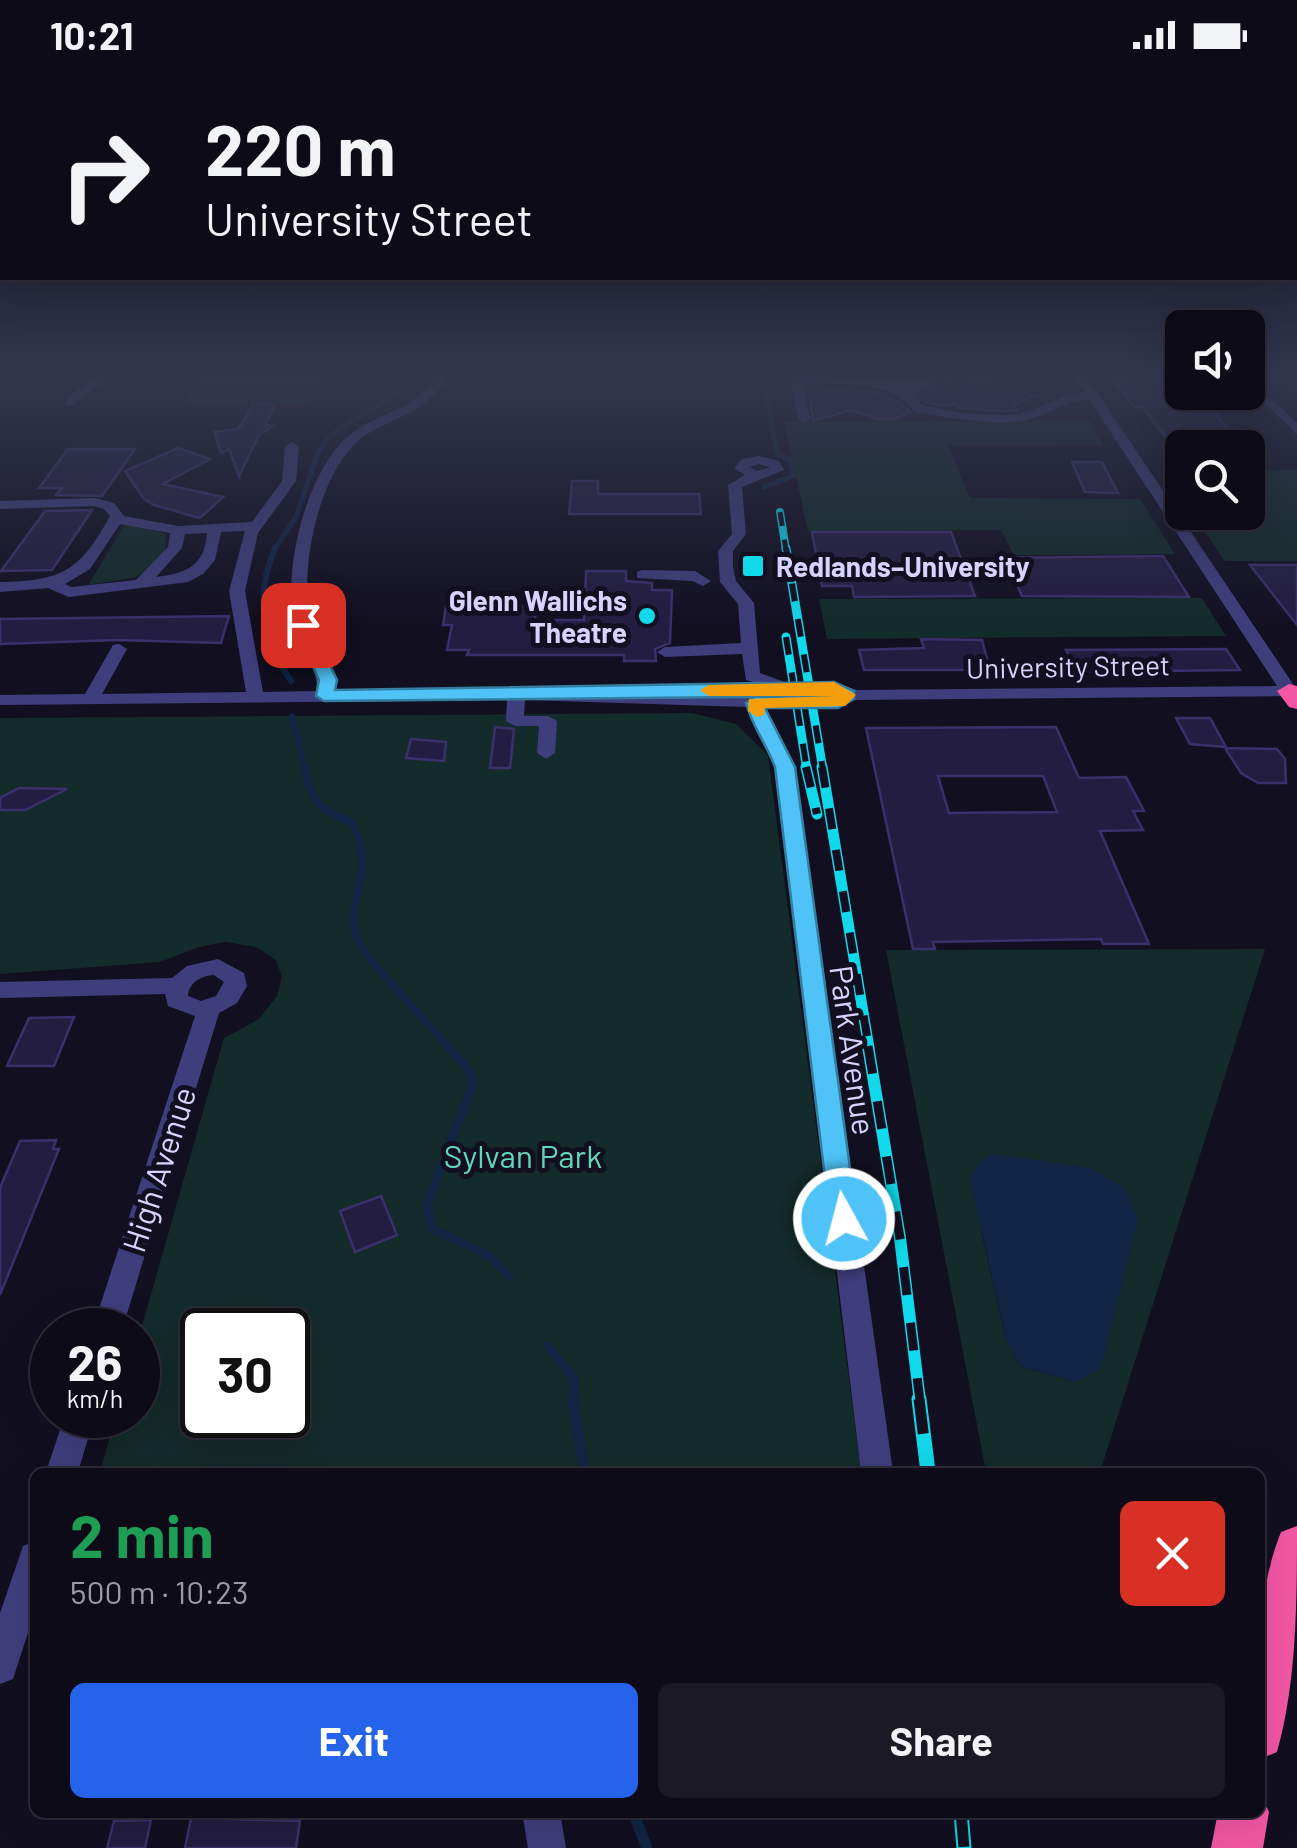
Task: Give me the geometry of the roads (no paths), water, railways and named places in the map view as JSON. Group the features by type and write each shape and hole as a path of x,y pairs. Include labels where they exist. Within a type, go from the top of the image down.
{"highway":[{"path":"1265,1710 1297,1548"},
{"path":"1237,1848 1243,1818"}],"street":[{"path":"255,696 237,602 247,543 289,481 291,459"},
{"path":"324,696 328,680 303,625 297,596 302,550 336,459"},
{"path":"1136,459 1293,696"},
{"path":"756,475 735,485 739,534 725,558 728,582 746,601 752,676 784,688"},
{"path":"0,505 95,502 109,506 116,519"},
{"path":"116,519 178,530 255,526"},
{"path":"0,587 54,585 82,570 116,519"},
{"path":"140,584 174,548 178,530"},
{"path":"54,585 68,592 192,576 214,548 214,530"},
{"path":"642,575 696,576 703,581"},
{"path":"90,698 119,648"},
{"path":"665,652 752,648"},
{"name":"University Street","path":"576,694 614,690 834,688 848,695 1293,696"},
{"path":"516,694 515,721 548,720 546,753"},
{"path":"0,700 576,694"},
{"name":"University Street","path":"576,694 643,701 755,703 838,702 848,695"},
{"name":"Park Avenue","path":"755,703 760,721 774,740 785,767 876,1468"},
{"path":"0,990 177,986 198,969 218,968 233,974 237,986 234,993 209,1008 181,1005 176,1000 177,986"},
{"name":"High Avenue","path":"114,1308 209,1008"},
{"path":"63,1468 73,1438"},
{"path":"11,1646 30,1576"},
{"path":"542,1818 547,1848"}],"water":[{"path":"993,1154 1092,1168 1126,1190 1138,1220 1101,1368 1075,1382 1019,1366 1006,1339 970,1179 978,1163"}],"waterway":[{"path":"275,549 296,517 316,459"},
{"path":"764,487 793,476 788,459"},
{"path":"275,549 265,584 264,617 273,649 291,681"},
{"path":"292,716 305,770"},
{"path":"304,767 319,804 353,823 359,841 361,871 354,922 361,946 450,1048"},
{"path":"448,1046 469,1070 473,1084 427,1205 432,1229 488,1255 509,1276"},
{"path":"548,1346 574,1378 573,1399"},
{"path":"573,1399 583,1468"},
{"path":"635,1818 647,1848"}],"railway":[{"path":"780,512 786,550"},
{"path":"786,548 823,770"},
{"path":"786,637 807,770"},
{"path":"806,767 817,814"},
{"path":"822,767 869,1048"},
{"path":"868,1046 900,1238 920,1401"},
{"path":"919,1399 928,1468"},
{"path":"962,1818 964,1848"}],"place":[{"name":"Redlands–University","path":"753,566"},
{"name":"Glenn Wallichs Theatre","path":"647,616"}],"park label":[{"name":"Sylvan Park","path":"523,1155"}]}
